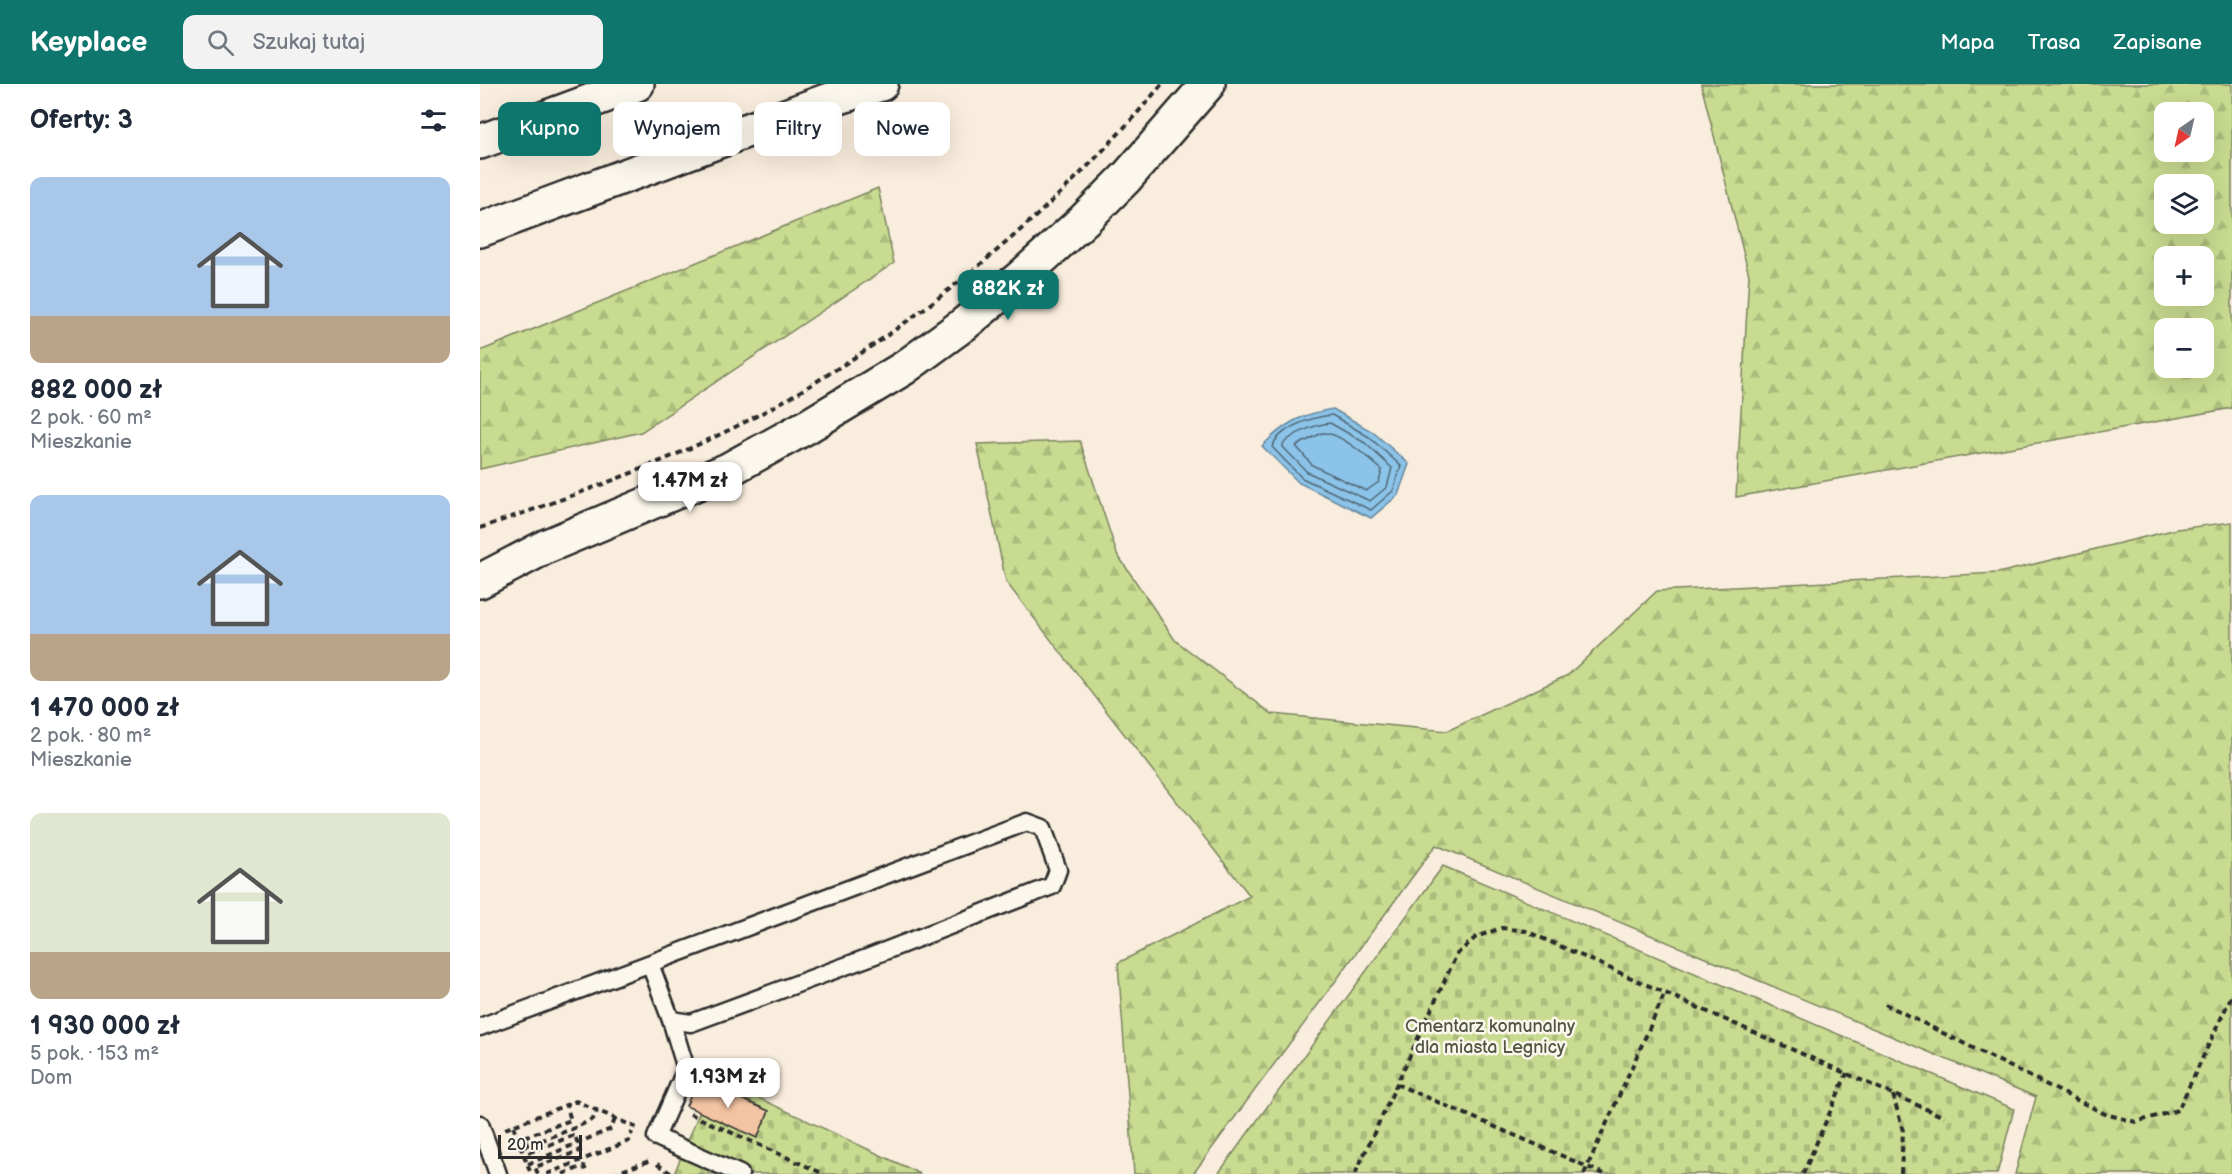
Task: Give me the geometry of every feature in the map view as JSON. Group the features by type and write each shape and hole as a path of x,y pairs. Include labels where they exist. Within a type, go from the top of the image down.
{"main road":[{"path":"480,142 637,84"},
{"path":"480,230 826,101 881,84"},
{"path":"480,581 547,546 728,470 808,426 904,368 963,325 1020,278 1084,220 1126,178 1208,84"},
{"path":"480,559 547,546"}],"lane":[{"path":"480,1027 1027,822 1043,828 1058,870 1052,886 691,1023 671,1020"},
{"path":"650,964 686,1069 670,1106 653,1135 740,1174"},
{"path":"483,1130 498,1174"}],"path":[{"path":"480,528 563,499 649,465 745,422 889,334 948,291 1028,223 1098,155 1162,84"},
{"path":"1355,1174 1457,954 1476,937 1502,928 1526,931 1944,1117"},
{"path":"1584,1174 1665,993"},
{"path":"1885,1004 2105,1114 2136,1122 2178,1110 2232,995"},
{"path":"1803,1174 1847,1073"},
{"path":"1396,1084 1604,1174"},
{"path":"1892,1094 1903,1131 1901,1174"},
{"path":"483,1130 513,1126 576,1101 653,1135 652,1160"},
{"path":"538,1174 536,1167 580,1151 575,1136 530,1152 524,1137 571,1120 566,1105"},
{"path":"670,1106 824,1174"},
{"path":"521,1148 585,1123 593,1119 597,1111"},
{"path":"528,1164 611,1129 616,1119"},
{"path":"513,1126 531,1174"},
{"path":"547,1174 629,1141 634,1127"},
{"path":"613,1174 624,1172 652,1160"},
{"path":"652,1160 672,1174"},
{"path":"563,1174 584,1166 587,1174"}],"green space":[{"path":"1701,84 2232,84 2232,408 1736,497 1749,275"},
{"path":"878,188 894,263 641,432 480,469 480,351"},
{"path":"1080,441 1117,554 1175,640 1272,714 1447,731 1568,675 1657,591 1998,573 2177,529 2232,522 2232,1174 2015,1174 2036,1097 1436,845 1193,1174 1134,1174 1118,963 1250,896 1006,582 977,444"},
{"name":"Cmentarz komunalny dla miasta Legnicy","path":"1443,866 2014,1109 1997,1174 1218,1174"},
{"path":"714,1077 921,1174 674,1174"}],"water":[{"path":"1333,409 1373,432 1409,464 1398,495 1371,518 1299,483 1262,446 1278,431 1294,421"}],"building":[{"path":"698,1080 769,1111 757,1138 686,1106"}]}
